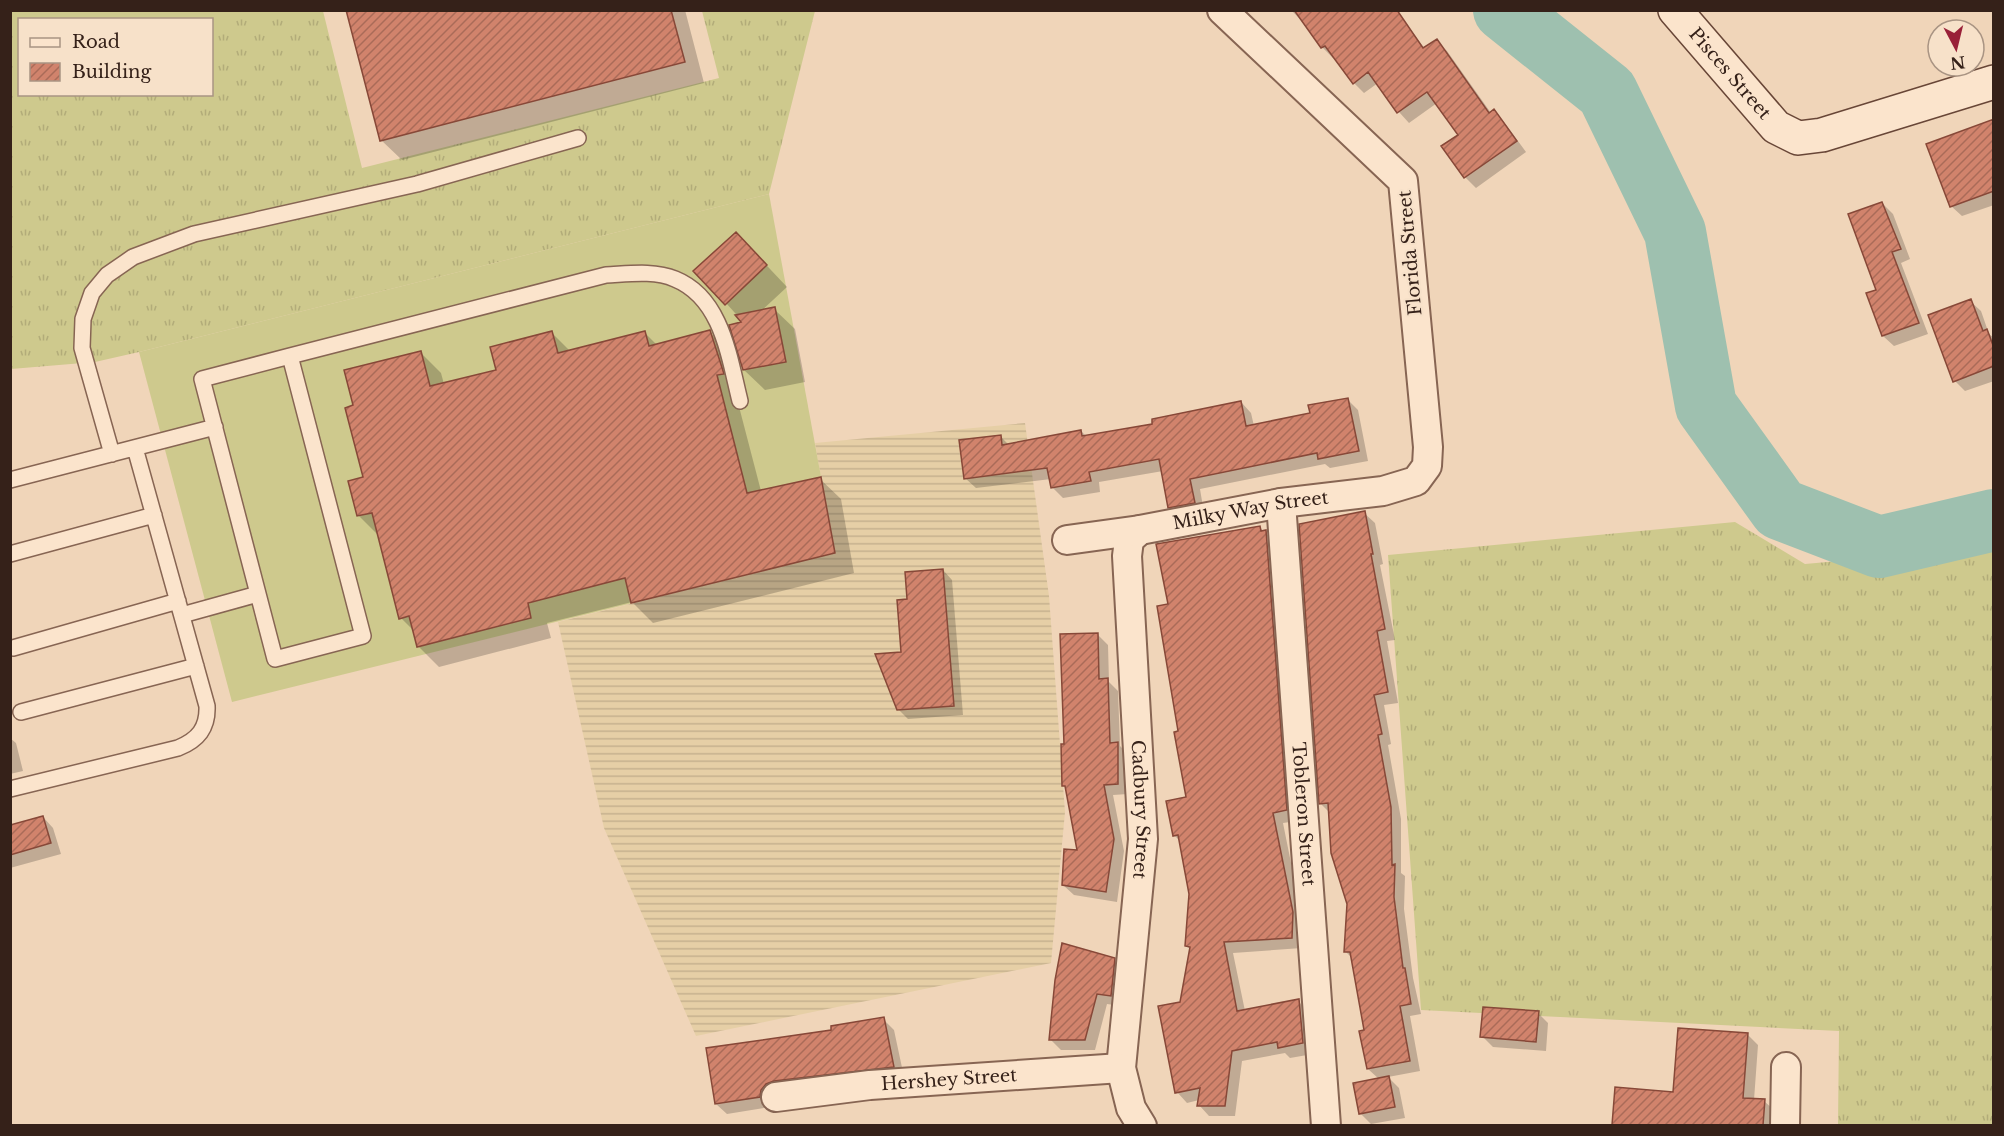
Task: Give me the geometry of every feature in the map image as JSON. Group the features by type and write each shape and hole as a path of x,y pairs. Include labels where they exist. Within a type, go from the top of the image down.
{"street":[{"name":"Florida Street","path":"1222,10 1403,181 1427,436 1427,466"},
{"name":"Pisces Street","path":"1675,10 1776,127 1798,138 1822,135 1994,82"},
{"name":"Milky Way Street","path":"1067,540 1140,530 1281,503 1383,492 1416,481 1427,466"},
{"name":"Tobleron Street","path":"1281,503 1326,1125"},
{"name":"Cadbury Street","path":"1140,530 1129,540 1127,556 1143,839 1121,1068 1131,1108 1142,1125"},
{"path":"1785,1067 1785,1125"},
{"name":"Hershey Street","path":"776,1097 870,1085 1121,1068"}],"lane":[{"path":"112,453 82,348 83,319 92,293 107,275 124,263 194,234 417,184 578,138"},
{"path":"290,356 363,636 275,659 202,379 290,356 606,275 642,273 674,279 700,294 715,317 726,346 740,401"},
{"path":"10,480 215,426"},
{"path":"10,789 178,748 195,739 202,732 208,715 207,706 135,448"},
{"path":"10,554 154,515"},
{"path":"12,648 180,608 258,594"},
{"path":"21,712 196,666"}],"shaded area":[{"path":"1025,423 1049,596 1065,812 1051,963 696,1036 604,828 558,622 834,553 815,443"}],"green space":[{"path":"11,11 323,11 362,168 719,78 702,11 815,11 769,194 95,362 11,369"},
{"path":"769,194 835,553 232,702 139,352"},
{"path":"1735,522 1805,564 1993,547 1993,1125 1838,1125 1839,1031 1421,1010 1388,555"}],"building":[{"path":"346,10 671,10 685,62 380,141"},
{"path":"1294,10 1397,10 1423,48 1437,39 1489,113 1494,109 1517,141 1464,178 1441,146 1458,135 1427,92 1397,113 1368,72 1353,84 1325,46 1321,48"},
{"path":"1994,119 1994,191 1950,207 1926,144"},
{"path":"1882,202 1901,249 1892,252 1919,323 1882,336 1866,293 1876,290 1848,214"},
{"path":"736,232 767,265 725,305 693,271"},
{"path":"1971,299 1983,331 1987,329 1994,348 1994,366 1953,382 1928,315"},
{"path":"775,307 786,362 743,370 729,325 741,322 735,315"},
{"path":"710,330 724,374 717,375 747,493 821,477 835,553 631,603 625,578 528,603 531,618 417,647 409,616 399,619 372,513 357,516 348,481 363,477 345,408 353,405 344,370 421,351 430,386 496,370 490,347 552,331 558,353 645,331 649,346"},
{"path":"1348,398 1359,451 1318,459 1317,453 1190,479 1195,503 1168,508 1159,459 1089,472 1091,481 1051,488 1047,468 964,479 959,440 1001,435 1002,445 1081,430 1082,436 1152,424 1152,419 1241,401 1246,426 1310,413 1308,405"},
{"path":"1365,511 1385,629 1377,631 1388,692 1374,695 1382,734 1378,735 1391,807 1392,865 1395,864 1394,897 1403,968 1405,968 1411,1004 1400,1006 1410,1061 1367,1069 1359,1031 1364,1030 1350,952 1344,952 1347,904 1331,853 1328,803 1319,804 1299,524"},
{"path":"1260,526 1261,531 1266,530 1287,810 1273,813 1293,912 1292,938 1224,942 1237,1011 1299,999 1303,1043 1278,1048 1277,1042 1232,1051 1225,1106 1197,1106 1200,1088 1175,1093 1158,1006 1180,1002 1190,947 1185,946 1189,894 1178,835 1173,836 1166,801 1186,797 1174,732 1178,731 1157,606 1168,604 1156,544"},
{"path":"943,569 954,706 897,710 875,654 901,652 897,600 907,599 905,572"},
{"path":"1098,633 1099,679 1108,678 1110,743 1118,742 1118,784 1104,785 1114,839 1106,892 1062,885 1064,849 1077,850 1065,786 1062,786 1061,744 1064,744 1060,634"},
{"path":"43,816 51,843 10,855 10,825"},
{"path":"1062,943 1115,958 1111,996 1097,994 1085,1040 1049,1040 1055,980"},
{"path":"1483,1007 1539,1011 1536,1042 1480,1037"},
{"path":"884,1017 894,1067 774,1081 766,1084 761,1090 760,1097 715,1104 706,1048 831,1030 831,1026"},
{"path":"1678,1028 1748,1033 1743,1098 1765,1099 1763,1125 1612,1125 1615,1087 1673,1092"},
{"path":"1389,1076 1395,1107 1359,1114 1353,1083"}],"waterway":[{"path":"1504,10 1607,92 1675,232 1706,406 1780,509 1879,547 1994,520"}]}
